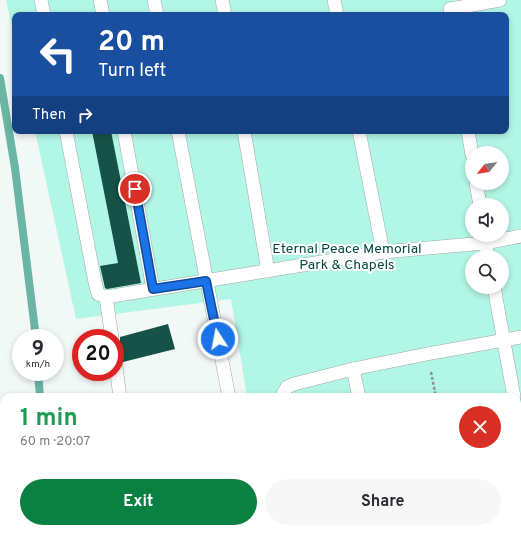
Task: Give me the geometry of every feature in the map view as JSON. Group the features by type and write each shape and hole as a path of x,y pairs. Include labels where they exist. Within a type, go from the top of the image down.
{"lane":[{"path":"41,0 43,12"},
{"path":"100,0 102,12"},
{"path":"154,0 156,12"},
{"path":"222,0 224,12"},
{"path":"334,0 336,12"},
{"path":"449,8 500,0"},
{"path":"67,134 94,282 98,294 106,298 383,252 465,242"},
{"path":"125,134 153,289"},
{"path":"179,134 228,393"},
{"path":"245,134 268,271"},
{"path":"360,134 383,252"},
{"path":"468,134 470,146"},
{"path":"509,237 521,236"},
{"path":"495,294 513,393"},
{"path":"106,298 111,329"},
{"path":"284,393 287,387 294,384 353,369 521,337"},
{"path":"353,369 358,393"},
{"path":"118,381 119,393"}],"green space":[{"name":"Eternal Peace Memorial Park & Chapels","path":"6,0 521,0 521,393 246,393 231,299 76,319 36,134 509,134 509,12 12,12 12,27"}],"building":[{"path":"93,134 112,134 141,283 107,289 105,288 100,266 118,263"},
{"path":"168,324 175,349 124,362 124,336"}],"waterway":[{"path":"0,78 15,168 35,329"},
{"path":"39,381 40,393"}],"route":[{"path":"135,189 153,289 206,281 218,339"}]}
